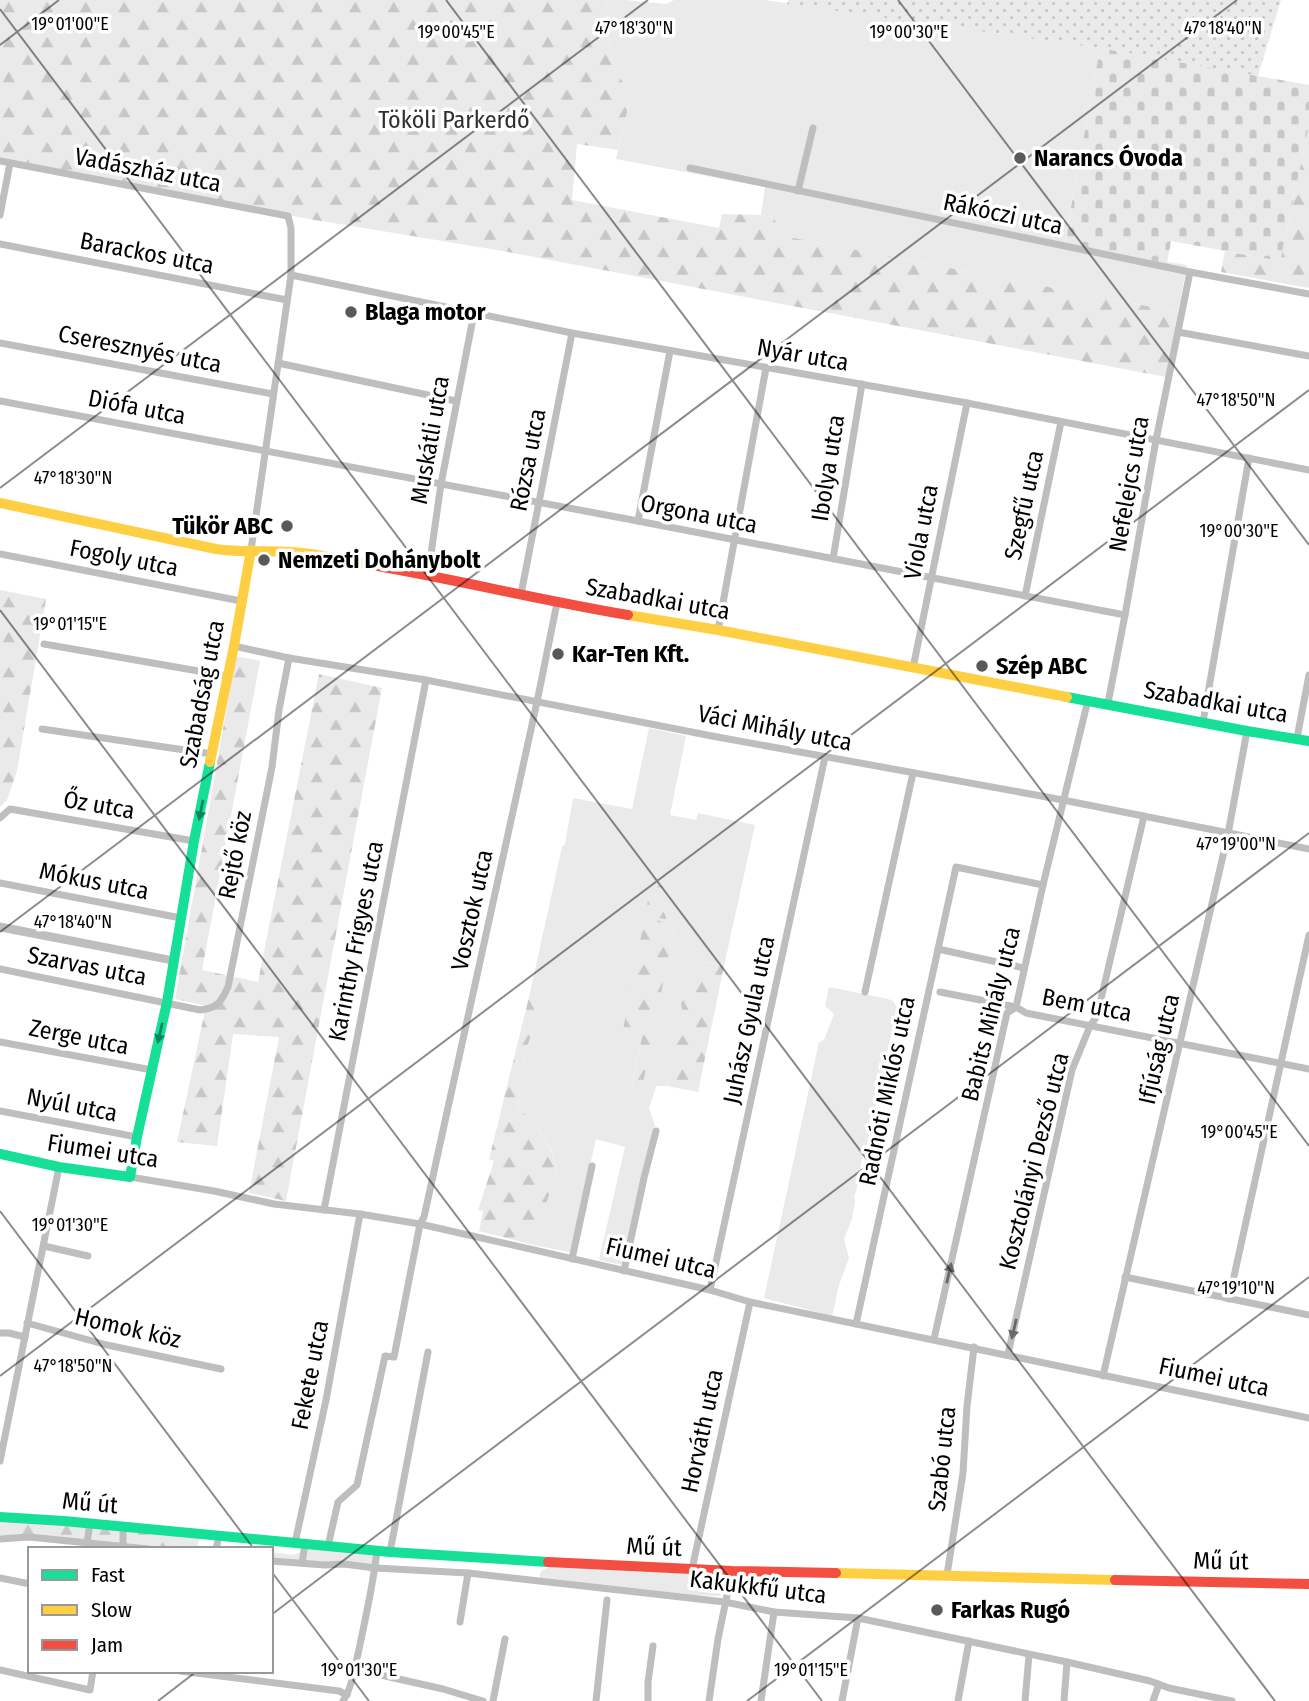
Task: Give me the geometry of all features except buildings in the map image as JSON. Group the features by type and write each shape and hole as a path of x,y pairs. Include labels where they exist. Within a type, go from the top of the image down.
{"street":[{"path":"798,191 813,128"},
{"name":"Vadászház utca","path":"0,161 288,216"},
{"path":"0,215 10,163"},
{"name":"Rákóczi utca","path":"690,168 1190,272 1309,294"},
{"name":"Szabadság utca","path":"130,1177 167,1002 194,841 251,550 290,275 291,228 288,216"},
{"name":"Barackos utca","path":"0,244 287,300"},
{"name":"Nefelejcs utca","path":"1108,703 1190,272"},
{"name":"Nyár utca","path":"290,275 572,333 967,403 1309,470"},
{"name":"Muskátli utca","path":"428,575 441,484 474,313"},
{"path":"1178,332 1309,356"},
{"name":"Rózsa utca","path":"521,594 572,333"},
{"name":"Cseresznyés utca","path":"0,343 273,394"},
{"path":"638,521 670,351"},
{"path":"278,363 456,401"},
{"path":"718,630 766,368"},
{"name":"Ibolya utca","path":"833,559 862,384"},
{"name":"Diófa utca","path":"0,401 266,451"},
{"name":"Viola utca","path":"913,668 967,403"},
{"name":"Szegfű utca","path":"1025,596 1061,422"},
{"name":"Orgona utca","path":"266,451 1125,615"},
{"path":"1203,722 1249,458"},
{"name":"Szabadkai utca","path":"0,503 216,550 296,552 428,575 557,603 718,630 1309,741"},
{"name":"Fogoly utca","path":"0,554 241,601"},
{"name":"Vosztok utca","path":"328,1546 338,1502 357,1485 386,1356 394,1357 420,1224 425,1217 557,603"},
{"path":"44,644 227,677"},
{"name":"Váci Mihály utca","path":"234,646 1063,800 1309,849"},
{"name":"Rejtő köz","path":"167,1002 200,1010 211,1009 222,1001 228,987 272,767 289,658"},
{"path":"1297,738 1309,675"},
{"name":"Karinthy Frigyes utca","path":"324,1210 426,681"},
{"name":"Babits Mihály utca","path":"934,1339 1007,1013 1016,1007 1088,700"},
{"path":"42,729 212,754"},
{"name":"Ifjúság utca","path":"1103,1376 1228,834 1247,731"},
{"name":"Juhász Gyula utca","path":"710,1290 825,757"},
{"path":"865,992 913,773"},
{"name":"Őz utca","path":"0,818 10,809 194,841"},
{"name":"Kosztolányi Dezső utca","path":"1008,1354 1072,1070 1090,1026 1097,1016 1144,816"},
{"name":"Radnóti Miklós utca","path":"856,1324 956,867 1043,885"},
{"name":"Mókus utca","path":"0,883 181,918"},
{"path":"0,927 173,960"},
{"path":"1230,1299 1309,935"},
{"path":"938,949 1024,968"},
{"name":"Szarvas utca","path":"0,969 167,1002"},
{"name":"Bem utca","path":"940,992 1016,1007 1026,1013 1309,1069"},
{"name":"Zerge utca","path":"0,1042 152,1070"},
{"name":"Nyúl utca","path":"0,1111 137,1137"},
{"path":"624,1271 656,1131"},
{"name":"Fiumei utca","path":"0,1154 59,1167 214,1191 274,1204 420,1224 710,1290 750,1302 1309,1418"},
{"path":"572,1259 592,1166"},
{"path":"0,1461 4,1420 44,1246 59,1167"},
{"name":"Fekete utca","path":"302,1563 300,1543 360,1214"},
{"path":"44,1246 88,1256"},
{"path":"1125,1277 1309,1315"},
{"name":"Horváth utca","path":"692,1569 750,1302"},
{"name":"Homok köz","path":"27,1323 107,1345 221,1369"},
{"path":"0,1333 24,1337"},
{"name":"Szabó utca","path":"947,1575 963,1473 974,1347"},
{"path":"390,1552 428,1352"},
{"name":"Mű út","path":"0,1517 90,1523 377,1551 541,1562 732,1571 1309,1584"},
{"path":"87,1543 90,1523"},
{"path":"123,1526 123,1546"},
{"path":"216,1547 219,1536"},
{"path":"0,1539 29,1537 131,1547"},
{"path":"345,1698 354,1669 377,1551"},
{"name":"Kakukkfű utca","path":"273,1561 468,1573 725,1602 774,1612 858,1618 1067,1662 1232,1701"},
{"path":"709,1701 732,1571"},
{"path":"460,1622 468,1573"},
{"path":"0,1578 28,1584"},
{"path":"596,1701 607,1600"},
{"path":"761,1701 774,1612"},
{"path":"842,1701 858,1618"},
{"path":"494,1701 505,1639"},
{"path":"958,1701 969,1641"},
{"path":"648,1701 653,1646"},
{"path":"1025,1701 1028,1655"},
{"path":"1064,1701 1067,1662"},
{"path":"354,1669 432,1686 483,1701"},
{"path":"0,1670 90,1690 93,1673"},
{"path":"197,1673 339,1690 345,1698"},
{"path":"1153,1701 1159,1684"}],"green space":[{"name":"Tököli Parkerdő","path":"0,0 606,0 611,62 631,96 618,150 577,144 572,200 719,228 722,214 773,217 784,236 1178,312 1166,377 503,251 303,218 0,161"},
{"path":"606,0 666,4 674,0 764,0 1100,48 1064,245 1187,265 1178,312 784,236 773,217 761,215 765,187 616,159 631,96 611,62"},
{"path":"788,0 1281,0 1258,76 1100,48 787,4"},
{"path":"1100,48 1309,85 1309,125 1280,261 1171,241 1167,263 1064,246"},
{"path":"1309,125 1309,288 1221,272 1225,251 1280,261"},
{"path":"0,590 46,599 17,771 7,800 0,807"},
{"path":"236,656 260,661 202,970 258,982 319,674 382,688 286,1201 249,1193 279,1037 233,1034 217,1146 177,1142 206,1006 175,999"},
{"path":"649,728 686,736 670,815 696,820 698,813 755,825 724,966 701,961 681,1004 686,1024 673,1051 667,1086 656,1087 649,1108 655,1126 623,1265 599,1260 625,1147 596,1139 570,1252 533,1245 557,1170 552,1151 531,1118 519,1111 518,1096 534,1025 534,1001 529,997 562,847 565,844 573,798 632,809","holes":["660,907 667,913 666,919 659,917 658,920 674,929 641,1087 632,1084 642,1037 623,1030"]},
{"path":"651,884 664,887 660,907 667,913 666,919 658,920 674,929 642,1088 632,1085 642,1037 623,1030"},
{"path":"700,961 724,966 698,1092 667,1086 673,1050 683,1034 685,1024 681,1004"},
{"path":"829,987 888,999 893,1001 897,1008 862,1158 852,1219 844,1239 849,1258 832,1316 764,1298 819,1042 824,1040 834,1014 825,1006"},
{"path":"529,997 534,1001 534,1025 518,1096 519,1111 531,1118 552,1152 557,1170 533,1245 479,1231 483,1211 478,1210 494,1161 489,1159"},
{"path":"0,1517 203,1534 196,1547 129,1547 0,1535"},
{"path":"308,1544 377,1551 375,1568 273,1561 273,1552 293,1555 302,1552"},
{"path":"549,1567 719,1575 724,1579 723,1591 720,1596 688,1595 544,1580 540,1574"}],"traffic: fast":[{"path":"1067,697 1309,741"},
{"path":"0,1154 59,1167 130,1177 167,1002 210,762"},
{"path":"0,1517 390,1552 548,1562"}],"traffic: slow":[{"path":"0,503 216,549 303,553 378,566"},
{"path":"210,762 251,550"},
{"path":"628,615 1067,697"},
{"path":"836,1573 1115,1580"}],"traffic: jam":[{"path":"378,566 628,615"},
{"path":"548,1562 836,1573"},
{"path":"1115,1580 1309,1584"}],"place":[{"name":"Narancs Óvoda","path":"1020,158"},
{"name":"Blaga motor","path":"351,312"},
{"name":"Tükör ABC","path":"287,526"},
{"name":"Nemzeti Dohánybolt","path":"264,560"},
{"name":"Kar-Ten Kft.","path":"558,654"},
{"name":"Szép ABC","path":"982,666"},
{"name":"Farkas Rugó","path":"937,1610"}]}
